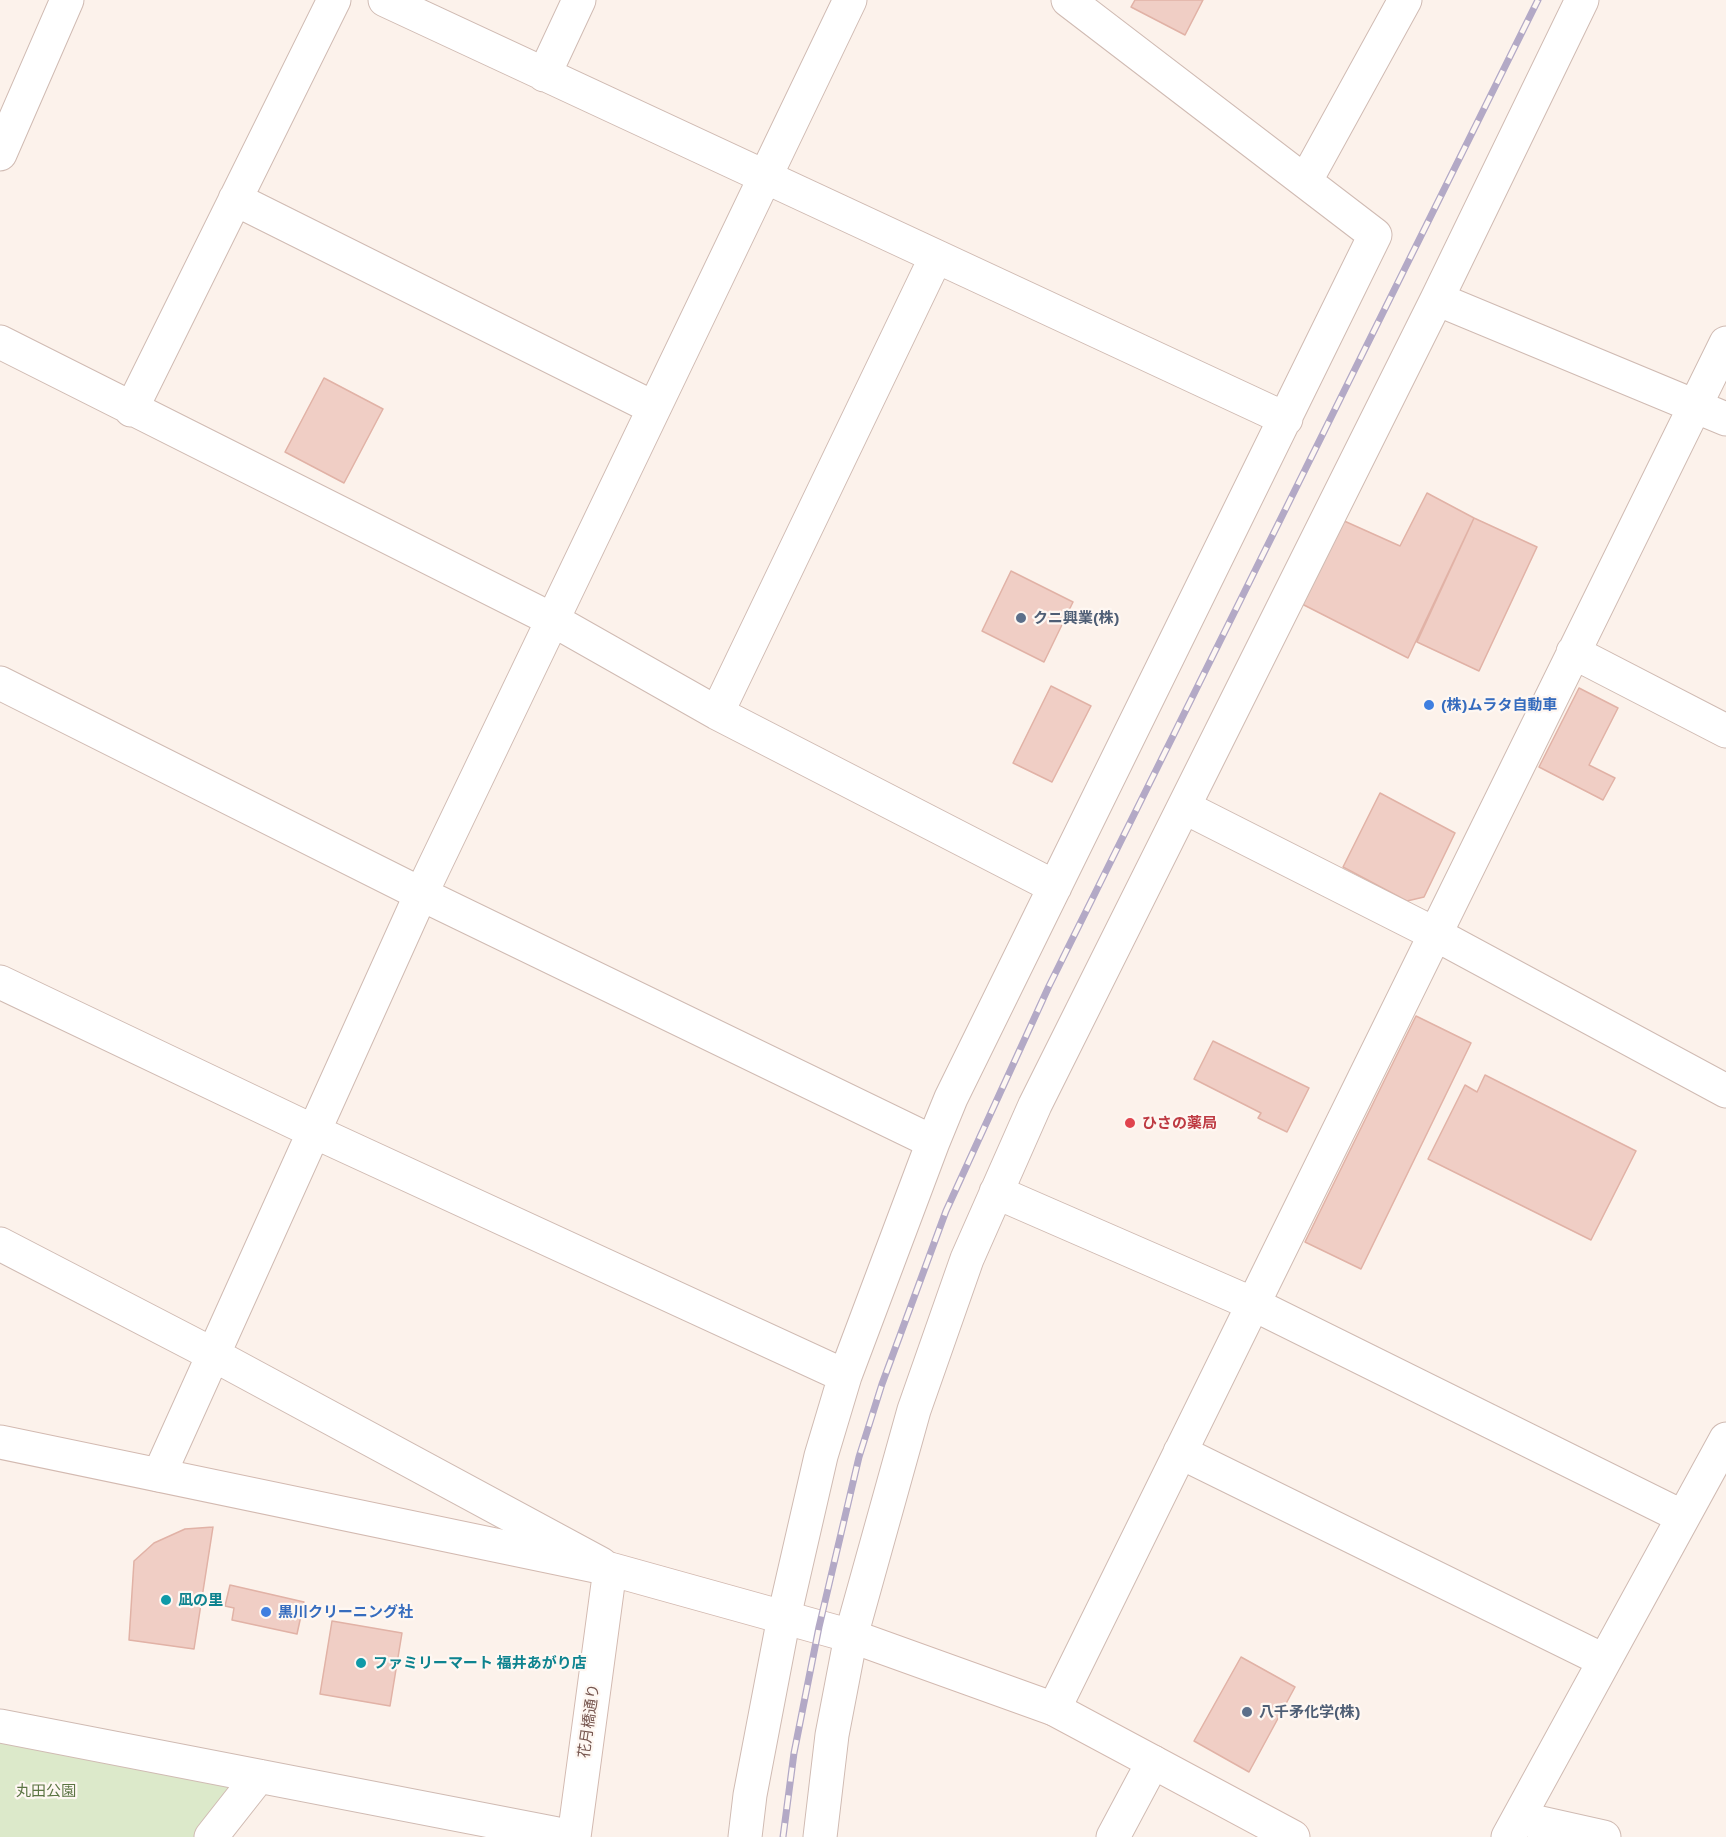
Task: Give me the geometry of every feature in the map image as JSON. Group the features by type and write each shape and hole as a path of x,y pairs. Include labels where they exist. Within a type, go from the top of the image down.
{"street":[{"path":"0,154 67,0"},
{"path":"131,410 333,0"},
{"path":"385,0 1286,419"},
{"path":"544,75 579,0"},
{"path":"159,1475 421,894 850,0"},
{"path":"745,1837 750,1795 784,1617 821,1456 845,1376 933,1143 951,1098 1376,235 1068,0"},
{"path":"1306,180 1405,0"},
{"path":"820,1837 832,1735 851,1636 914,1410 967,1259 1035,1105 1437,299 1582,0"},
{"path":"235,199 654,408"},
{"path":"717,713 936,257"},
{"path":"1437,299 1726,419"},
{"path":"0,342 131,410 553,620 717,713 1055,887"},
{"path":"1054,1709 1726,343"},
{"path":"1573,652 1726,731"},
{"path":"0,683 421,894 933,1143"},
{"path":"1184,807 1435,934 1726,1091"},
{"path":"0,982 315,1132 845,1376"},
{"path":"996,1192 1253,1304 1683,1517"},
{"path":"0,1244 213,1355 610,1569"},
{"path":"1604,1837 1514,1827 1603,1660 1726,1439"},
{"path":"0,1442 610,1569 851,1636 1054,1709 1293,1837"},
{"path":"1180,1452 1603,1660"},
{"name":"花月橋通り","path":"573,1837 610,1569"},
{"path":"0,1726 573,1837"},
{"path":"1113,1837 1153,1762"},
{"path":"211,1837 259,1776"}],"green space":[{"name":"丸田公園","path":"0,1736 241,1781 197,1837 0,1837"}],"building":[{"path":"1135,0 1203,0 1185,35 1131,7"},
{"path":"324,378 383,409 344,483 285,452"},
{"path":"1427,493 1474,518 1408,658 1300,603 1342,520 1400,546"},
{"path":"1474,518 1537,547 1479,671 1417,642"},
{"path":"1011,571 1073,602 1044,662 982,631"},
{"path":"1051,686 1091,706 1052,782 1013,763"},
{"path":"1579,688 1618,708 1589,765 1615,778 1603,800 1539,767"},
{"path":"1380,793 1455,833 1424,897 1407,901 1343,867"},
{"path":"1416,1016 1471,1043 1361,1269 1305,1242"},
{"path":"1213,1041 1309,1088 1287,1132 1258,1118 1261,1113 1194,1079"},
{"path":"1485,1075 1636,1151 1591,1240 1428,1159 1465,1085 1477,1092"},
{"name":"凪の里","path":"213,1527 194,1649 129,1640 134,1561 154,1543 185,1529"},
{"path":"230,1585 304,1602 297,1634 232,1620 234,1608 225,1606"},
{"name":"ファミリーマート 福井あがり店","path":"332,1621 402,1633 390,1706 320,1694"},
{"path":"1241,1657 1295,1687 1249,1772 1194,1741"}],"railway":[{"path":"783,1837 794,1753 819,1627 859,1457 882,1384 946,1211 1049,986 1538,0"}],"place":[{"name":"クニ興業(株)","path":"1021,618"},
{"name":"(株)ムラタ自動車","path":"1429,705"},
{"name":"ひさの薬局","path":"1130,1123"},
{"name":"凪の里","path":"166,1600"},
{"name":"黒川クリーニング社","path":"266,1612"},
{"name":"ファミリーマート 福井あがり店","path":"361,1663"},
{"name":"八千矛化学(株)","path":"1247,1712"}]}
